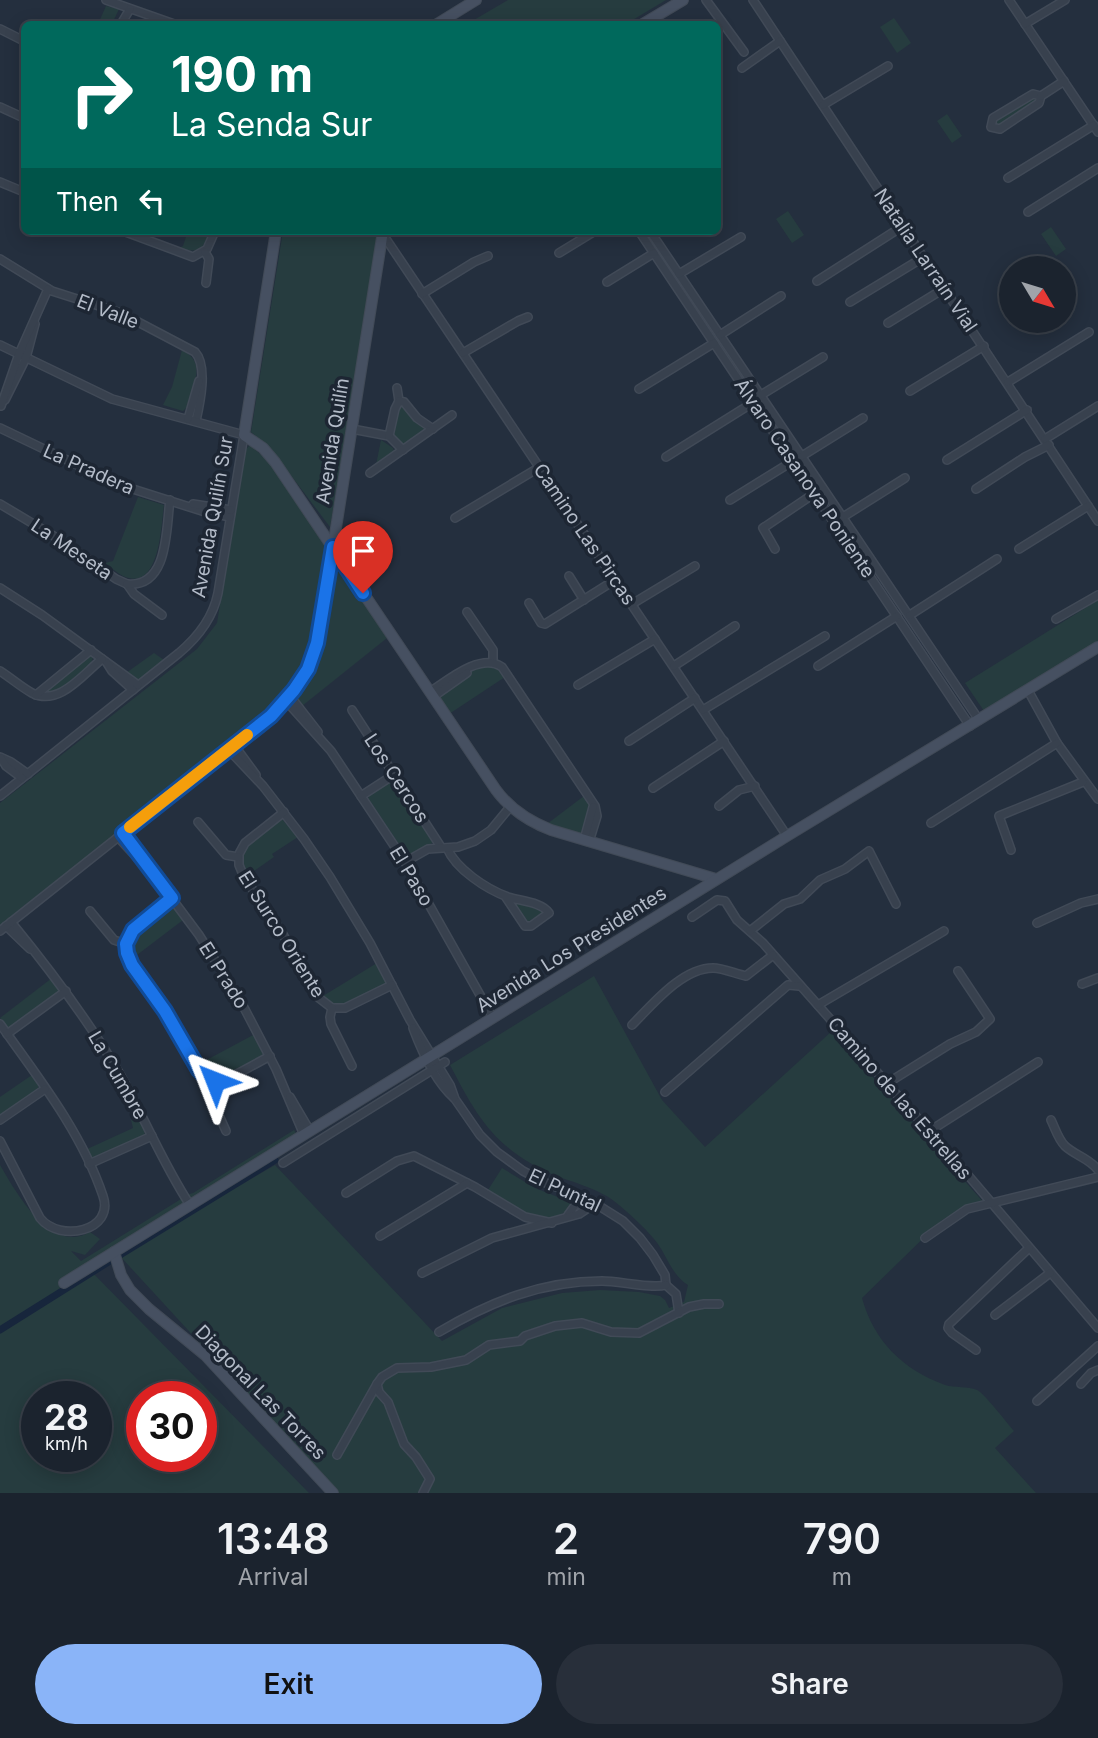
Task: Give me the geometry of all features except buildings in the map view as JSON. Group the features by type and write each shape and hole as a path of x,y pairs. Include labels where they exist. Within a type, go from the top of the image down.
{"street":[{"path":"106,0 165,21"},
{"path":"443,21 476,0"},
{"path":"648,21 683,0"},
{"path":"706,0 744,52"},
{"name":"Natalia Larraín Vial","path":"753,0 1098,521"},
{"path":"1008,178 1096,129 1009,0"},
{"path":"1025,24 1065,0"},
{"path":"123,21 130,9"},
{"path":"0,29 21,40"},
{"path":"742,68 780,41"},
{"path":"822,105 888,66"},
{"path":"1041,96 1034,93 993,118 991,127 1000,129 1040,103 1041,96 1064,81"},
{"path":"0,107 21,117"},
{"path":"1028,212 1098,168"},
{"path":"0,182 21,191"},
{"path":"817,281 903,226"},
{"path":"133,235 196,257 205,252 214,235"},
{"name":"Avenida Quilín Sur","path":"0,796 187,646 208,622 217,599 275,235"},
{"name":"Avenida Quilín","path":"6,926 231,747 288,699 303,677 315,652 322,620 383,235"},
{"name":"Camino Las Pircas","path":"385,235 787,835"},
{"path":"559,253 588,235"},
{"name":"Álvaro Casanova Poniente","path":"642,235 897,616 975,723"},
{"name":"Álvaro Casanova Poniente","path":"653,235 910,615 975,723"},
{"path":"679,274 741,237"},
{"path":"205,252 209,261 206,283"},
{"path":"607,282 654,253"},
{"path":"422,294 488,256"},
{"path":"659,261 667,256"},
{"path":"850,302 924,257"},
{"name":"El Valle","path":"0,259 48,289 121,313 188,348 200,358 201,374 192,420"},
{"path":"888,323 945,288"},
{"path":"1,408 48,289"},
{"path":"720,335 781,296"},
{"path":"463,354 528,317"},
{"path":"1008,382 1088,332"},
{"path":"639,389 714,343"},
{"path":"0,345 105,396 244,435 271,457 510,807 538,825 716,879"},
{"path":"910,391 984,346"},
{"path":"761,395 823,357"},
{"path":"389,436 399,401 397,388"},
{"path":"399,401 404,402 417,418 433,429"},
{"path":"666,457 754,402"},
{"path":"976,489 1098,406"},
{"path":"947,460 1027,410"},
{"path":"370,473 452,415"},
{"path":"802,456 863,418"},
{"path":"774,433 783,427"},
{"name":"La Pradera","path":"0,428 127,488 230,513"},
{"path":"352,429 389,436 403,450"},
{"path":"730,500 793,461"},
{"path":"455,518 540,467"},
{"path":"843,517 905,478"},
{"path":"775,549 763,528 815,493"},
{"path":"127,584 139,583 153,575 159,565 170,500"},
{"name":"La Meseta","path":"0,504 127,584 139,598 162,615"},
{"path":"1019,549 1088,506"},
{"path":"910,615 997,559"},
{"path":"632,604 695,566"},
{"path":"569,576 584,600"},
{"path":"528,603 541,623 545,624 615,580"},
{"name":"La Meseta","path":"139,583 139,598"},
{"path":"0,587 91,650 136,687"},
{"path":"1056,619 1098,595"},
{"path":"467,612 493,650 494,662"},
{"path":"818,666 897,616"},
{"path":"674,666 735,626"},
{"path":"913,639 921,633"},
{"path":"703,710 825,636"},
{"path":"578,685 656,639"},
{"name":"Avenida Los Presidentes","path":"64,1283 787,835 1098,647"},
{"path":"36,695 91,650"},
{"path":"0,671 36,695 47,698 58,696 104,661"},
{"path":"431,695 483,661 494,662 504,669 594,803 597,816 587,841"},
{"path":"1030,694 1057,743 1083,782 1098,798"},
{"path":"629,741 695,698"},
{"name":"El Paso","path":"288,699 321,739 405,862 494,1018"},
{"name":"Los Cercos","path":"352,710 451,857 464,869 505,896 542,907 549,913 531,926 523,925 505,896"},
{"path":"653,788 724,741"},
{"path":"931,823 1057,743"},
{"name":"El Puntal","path":"231,747 284,812 345,901 430,1057 439,1066 455,1099 475,1129 504,1157 535,1178 593,1201 616,1216 640,1238 660,1266 666,1285 676,1294 679,1313"},
{"path":"1,757 8,767 25,776"},
{"path":"361,796 394,774"},
{"path":"1011,850 999,816 1083,782"},
{"path":"719,806 739,790 755,786"},
{"path":"405,862 428,849 464,845 480,838 510,807"},
{"path":"198,822 226,855 238,858 246,843 284,812"},
{"name":"El Prado","path":"121,835 172,898 223,972 270,1056 307,1133"},
{"path":"750,931 784,904 800,899 820,880 845,869 869,851 896,904"},
{"name":"El Surco Oriente","path":"238,858 244,877 277,925 319,998 331,1008"},
{"path":"172,898 133,930 126,944 132,965 165,1011 199,1070 211,1080 226,1080 270,1056"},
{"name":"Camino de las Estrellas","path":"692,917 721,899 737,920 773,955 818,1006 1098,1328"},
{"path":"1037,923 1081,903 1098,899"},
{"path":"90,911 114,940 126,944"},
{"name":"La Cumbre","path":"6,926 33,952 66,991 119,1073 168,1169 190,1205"},
{"path":"818,1006 944,931"},
{"path":"632,1025 667,990 689,975 712,968 746,976 773,955"},
{"path":"886,1084 950,1044 976,1032 990,1019 958,971"},
{"path":"1082,984 1098,978"},
{"path":"352,1066 330,1020 331,1008 349,1007 392,985"},
{"path":"665,1092 788,985 799,986"},
{"path":"7,1034 66,991"},
{"path":"0,1024 45,1089 89,1164 103,1197 103,1213 81,1231 67,1232 49,1226 40,1218 0,1141"},
{"path":"928,1132 1038,1062"},
{"path":"283,1163 439,1066"},
{"path":"211,1080 209,1093 226,1131"},
{"path":"0,1120 45,1089"},
{"path":"1051,1119 1060,1141 1072,1152 1088,1159 1098,1170"},
{"path":"89,1164 152,1136"},
{"path":"346,1193 401,1159 414,1156 525,1217 552,1223"},
{"path":"925,1238 967,1209 1098,1177"},
{"path":"380,1237 467,1183"},
{"path":"564,1218 575,1210 582,1196"},
{"path":"422,1273 492,1238 552,1223 581,1212 593,1201"},
{"path":"523,1230 525,1217"},
{"path":"976,1350 952,1333 948,1328 949,1324 1029,1248"},
{"name":"Diagonal Las Torres","path":"114,1252 121,1275 130,1290 205,1355 333,1493"},
{"path":"995,1315 1050,1273"},
{"path":"439,1332 494,1302 545,1287 596,1281 666,1285"},
{"path":"337,1455 377,1384 397,1367 431,1367 466,1360 489,1345 520,1341 525,1336 555,1326 582,1323 611,1332 639,1333 679,1313 705,1304 719,1304"},
{"path":"1037,1401 1098,1346"},
{"path":"1081,1384 1091,1373 1098,1370"},
{"path":"377,1384 379,1392 388,1402 404,1444 430,1479 423,1493"}],"green space":[{"path":"508,0 666,0 631,21 472,21"},
{"path":"106,6 119,9 113,21 99,21"},
{"path":"894,18 911,43 897,53 880,27"},
{"path":"1034,96 1037,102 998,126 994,120"},
{"path":"947,114 962,136 952,143 937,121"},
{"path":"788,211 804,235 792,243 776,219"},
{"path":"1051,227 1066,249 1056,256 1041,234"},
{"path":"187,235 208,235 199,249 191,251 179,248 183,246"},
{"path":"282,235 379,235 330,527 271,449 251,432"},
{"path":"182,350 190,355 196,368 187,407 183,411 163,405 172,387"},
{"path":"403,405 424,431 403,445 393,438 397,410"},
{"path":"381,440 394,451 376,465"},
{"path":"250,445 269,462 328,549 320,621 314,646 305,666 291,688 267,715 0,925 0,803 197,649 217,623 245,450"},
{"path":"138,497 164,505 156,555 145,575 135,579 123,576 105,563 113,561"},
{"path":"336,569 345,574 387,638 302,706 295,695 317,653 332,576"},
{"path":"1098,600 1098,641 984,711 965,683"},
{"path":"154,653 164,660 136,682 126,673"},
{"path":"88,656 93,657 82,674 48,695 47,689"},
{"path":"487,663 499,668 505,677 449,714 438,696 475,668"},
{"path":"390,781 394,781 434,842 409,856 368,798"},
{"path":"584,796 590,807 584,833 547,824"},
{"path":"282,819 298,837 272,854 274,857 247,876 242,864 245,848"},
{"path":"517,902 544,912 526,923 515,906"},
{"path":"167,906 173,907 183,920 133,958 130,950 134,935"},
{"path":"377,963 387,981 383,986 361,999 345,1004 330,1002 323,996"},
{"path":"594,976 662,1100 705,1147 832,1031 985,1204 959,1211 942,1220 862,1298 882,1340 903,1362 945,1385 977,1390 990,1402 1014,1431 995,1448 1036,1493 338,1493 119,1255 275,1165 442,1341 502,1308 562,1293 600,1290 639,1292 660,1296 669,1308 684,1302 688,1285 677,1276 658,1245 641,1225 611,1199 545,1171 512,1151 487,1127 450,1065"},
{"path":"52,978 58,992 10,1028 6,1028 0,1018"},
{"path":"255,1034 263,1054 239,1070 222,1076 214,1075 206,1072 199,1064"},
{"path":"32,1075 38,1089 0,1116 0,1097"},
{"path":"139,1116 145,1129 144,1136 90,1158 85,1150 133,1128 131,1120"},
{"path":"294,1130 297,1135 190,1201 186,1195 193,1193"},
{"path":"0,1165 25,1204 48,1228 61,1235 75,1237 90,1232 100,1239 85,1255 71,1251 81,1261 181,1199 184,1204 86,1266 199,1381 126,1381 126,1472 217,1472 217,1399 309,1493 0,1493"},
{"path":"502,1168 535,1188 573,1203 553,1218 542,1218 519,1210 488,1190"}],"waterway":[{"path":"120,1255 275,1160"},
{"path":"0,1330 110,1261"}],"slow traffic":[{"path":"130,827 247,735"}],"route":[{"path":"215,1081 204,1076 199,1070 165,1011 129,960 126,944 130,933 172,898 123,833 271,716 294,690 308,669 317,643 333,547 363,593"}]}
